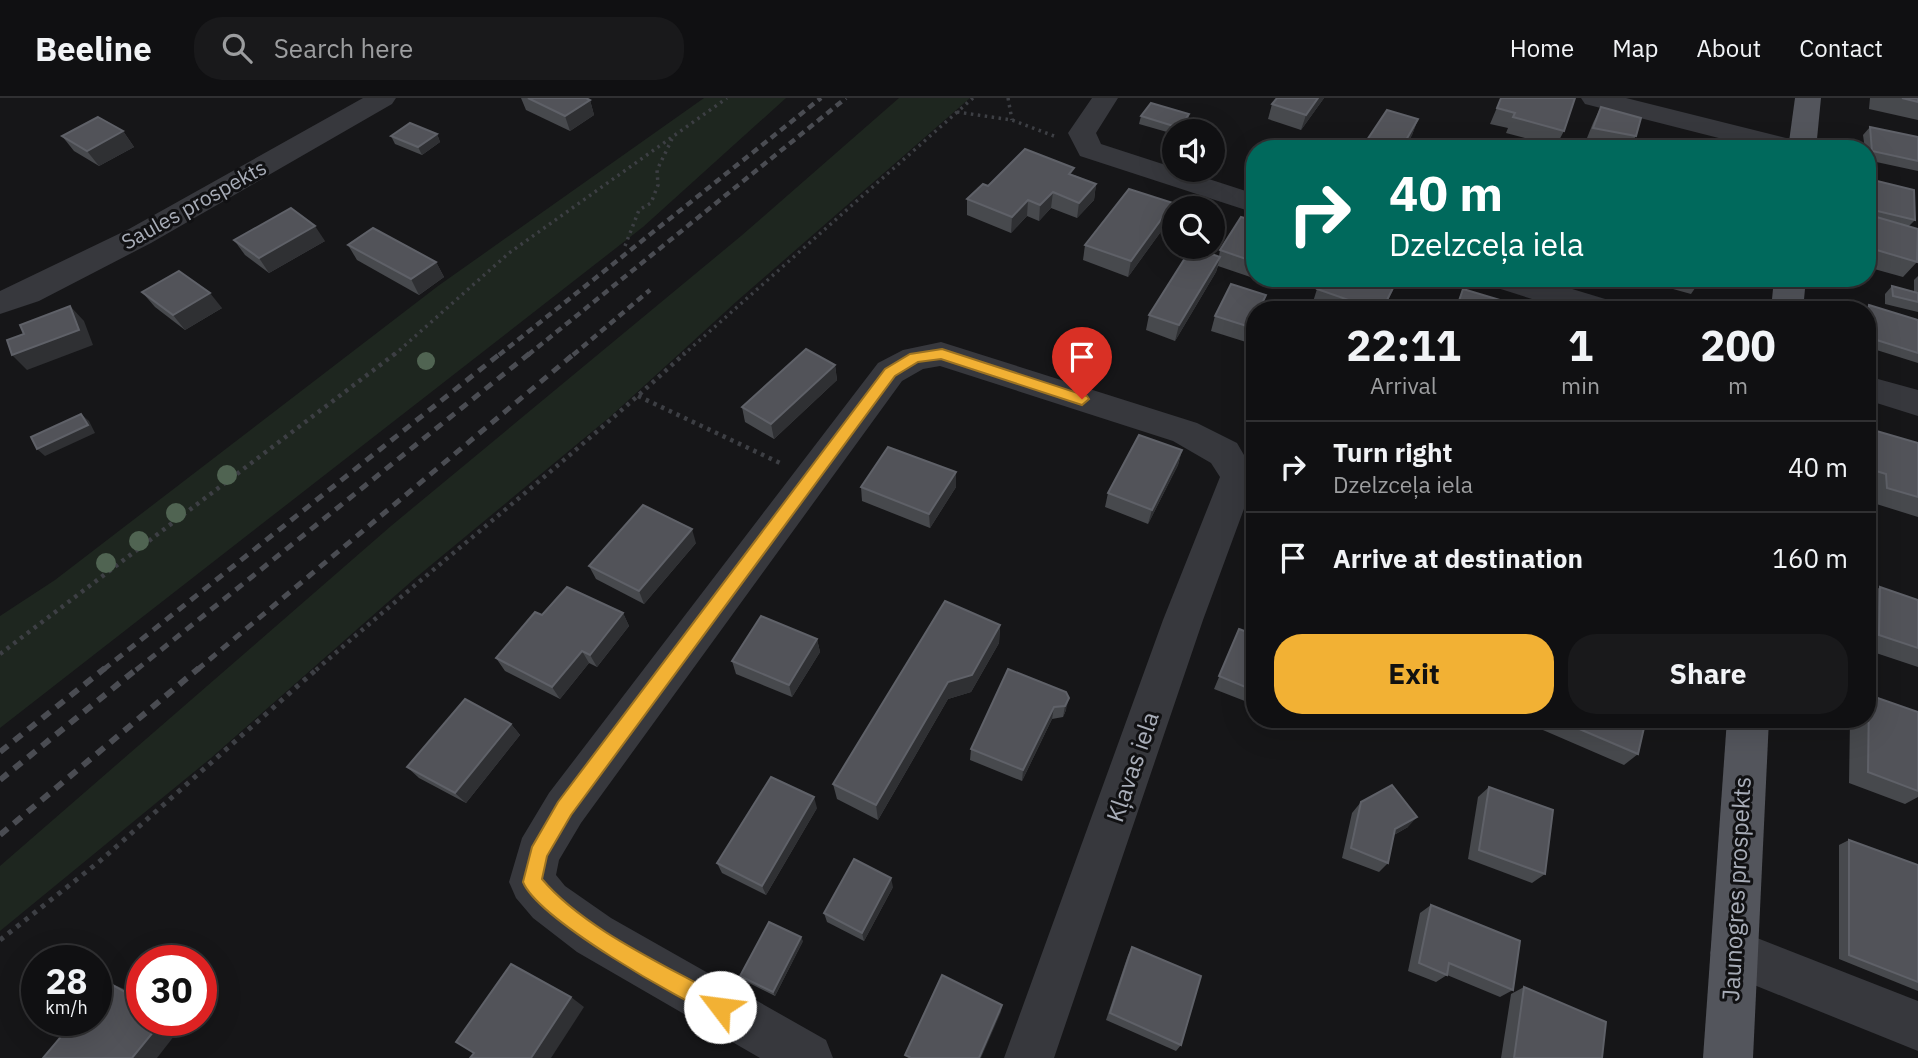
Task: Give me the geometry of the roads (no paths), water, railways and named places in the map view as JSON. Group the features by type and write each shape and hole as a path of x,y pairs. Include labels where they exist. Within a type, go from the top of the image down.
{"main road":[{"path":"1803,140 1808,98"},
{"name":"Jaunogres prospekts","path":"1728,1058 1747,728"}],"street":[{"name":"Saules prospekts","path":"0,303 28,293 140,236 383,98"},
{"path":"1105,98 1082,132 1090,150 1246,201"},
{"path":"1594,98 1760,140"},
{"path":"1529,287 1574,301"},
{"name":"Kļavas iela","path":"808,1058 594,935 549,902 532,882 538,854 565,808 809,477 890,372 915,358 942,354 1185,432 1224,453 1238,476 1184,614 1114,825 1029,1058"},
{"path":"1876,391 1918,403"},
{"path":"1734,953 1918,1026"}],"railway":[{"path":"499,355 821,98"},
{"path":"528,355 846,98"},
{"path":"573,355 650,290"},
{"path":"103,670 501,353"},
{"path":"136,670 530,353"},
{"path":"197,670 575,353"},
{"path":"0,752 105,668"},
{"path":"0,780 138,668"},
{"path":"0,835 199,668"}]}
